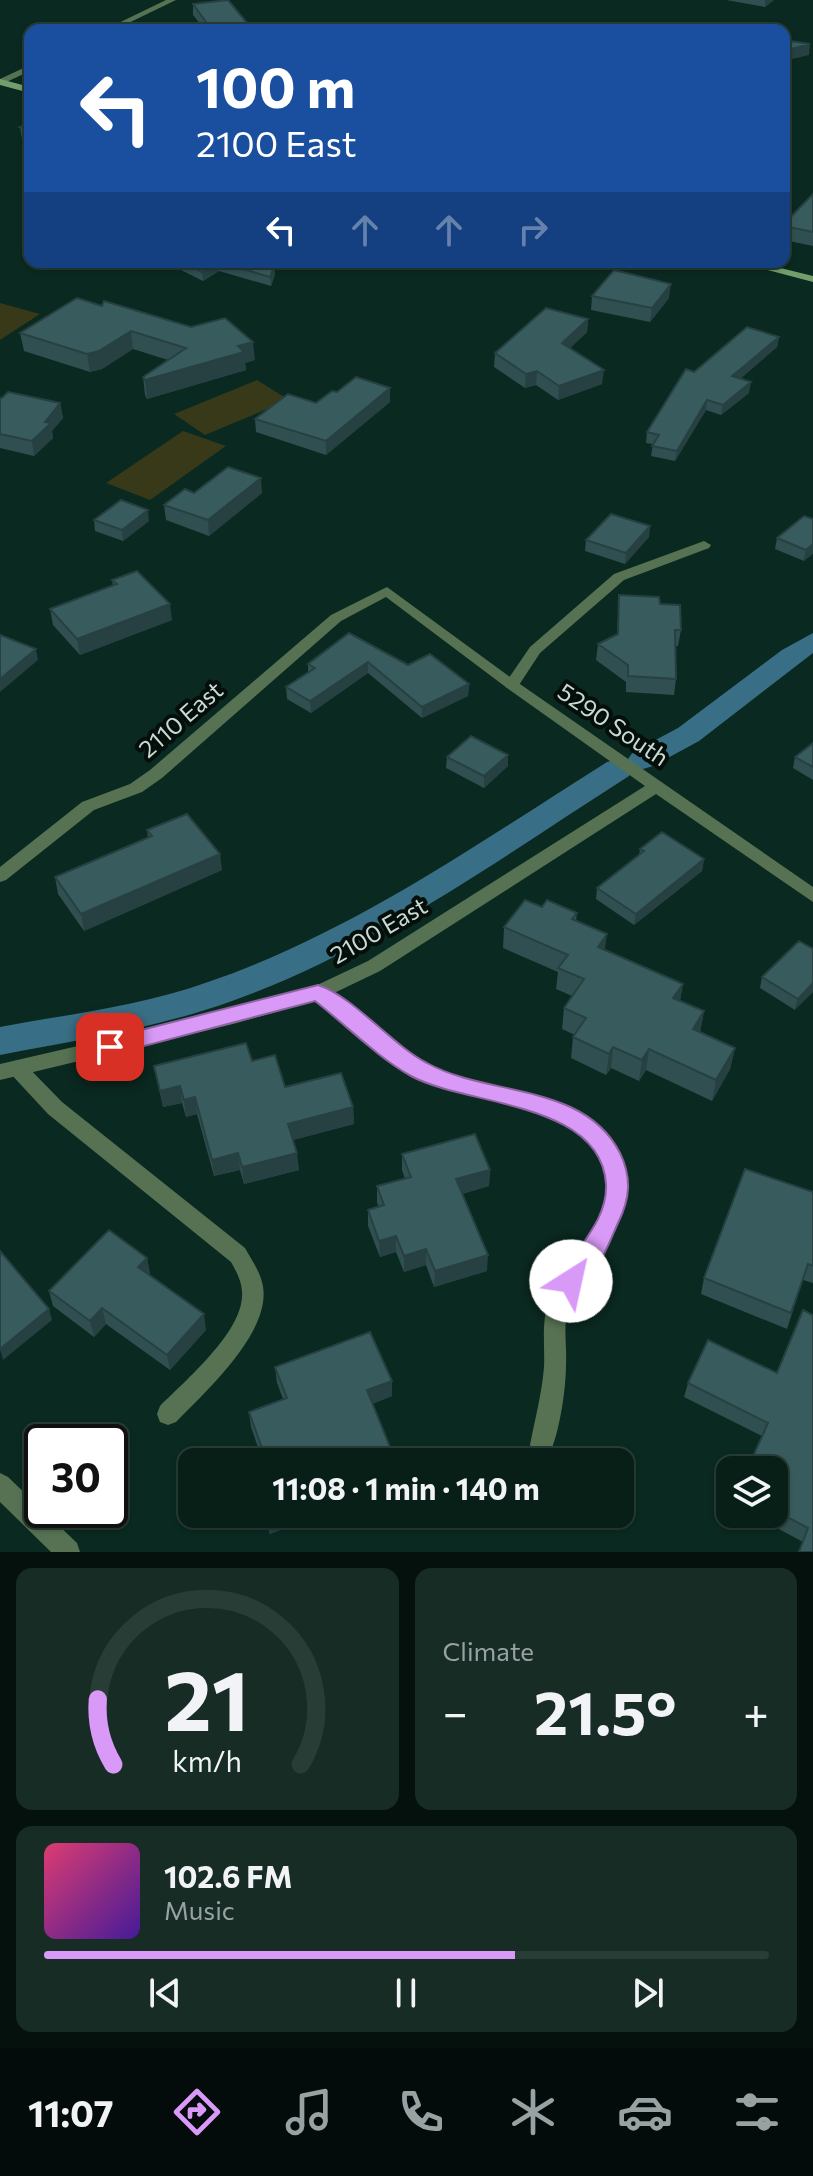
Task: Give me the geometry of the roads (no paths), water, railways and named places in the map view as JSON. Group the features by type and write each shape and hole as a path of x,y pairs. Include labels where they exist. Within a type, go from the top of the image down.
{"street":[{"path":"121,24 172,0"},
{"path":"0,82 24,71"},
{"path":"0,82 24,88"},
{"path":"768,268 813,279"},
{"path":"512,685 535,650 619,577 704,545"},
{"name":"5290 South","path":"387,591 512,685 813,896"},
{"name":"2110 East","path":"0,876 88,806 136,788 156,774 336,618 387,591"},
{"name":"2100 East","path":"9,1070 233,1017 318,993 374,966 658,785"},
{"path":"318,993 418,1069 446,1080 549,1107 582,1125 604,1145 618,1187 614,1207 593,1252 559,1302 554,1330 555,1367 542,1445"},
{"path":"9,1070 238,1255 254,1285 251,1309 228,1350 168,1414"},
{"path":"0,1485 68,1552"}],"waterway":[{"path":"643,759 667,748 710,720 813,641"},
{"path":"0,1041 158,1010 248,981 391,910 618,769"}]}
